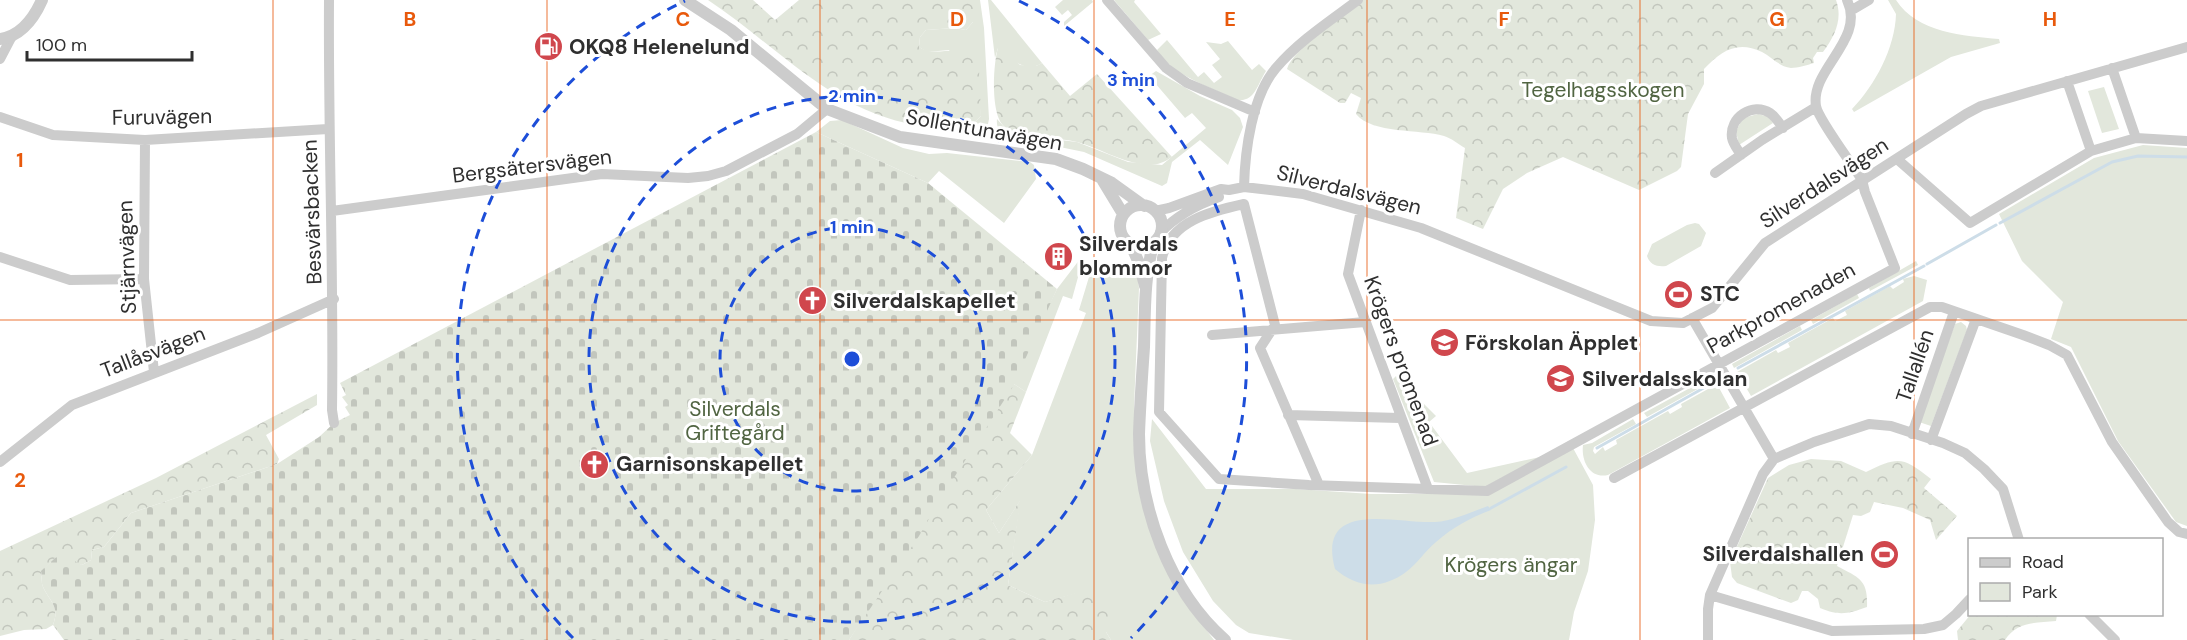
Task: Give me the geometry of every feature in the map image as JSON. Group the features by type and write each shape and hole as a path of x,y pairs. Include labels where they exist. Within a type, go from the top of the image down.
{"street":[{"path":"0,59 5,38 35,15 42,0"},
{"name":"Besvärsbacken","path":"329,0 328,129 334,299 332,410 334,423"},
{"name":"Sollentunavägen","path":"685,0 731,30 827,109 900,137 1056,159 1112,183 1149,208"},
{"path":"1107,0 1166,68 1187,83 1255,112"},
{"path":"1244,187 1244,168 1255,112 1263,88 1275,68 1304,40 1358,0"},
{"path":"1863,180 1816,107 1816,91 1846,38 1849,5 1869,0"},
{"name":"Silverdalsvägen","path":"1149,208 1169,208 1221,189 1244,187 1303,194 1421,228 1651,321 1683,323 1712,308 1765,243 1973,110 2187,47"},
{"path":"2112,68 2136,138"},
{"path":"2067,81 2091,151"},
{"path":"1715,173 1816,107"},
{"name":"Bergsätersvägen","path":"332,211 602,174 688,178 708,176 726,171 797,134 827,109"},
{"path":"1741,155 1732,138 1733,126 1741,114 1749,110 1764,111 1773,115 1782,128"},
{"name":"Furuvägen","path":"0,117 53,135 145,140 328,129"},
{"path":"1897,159 1970,223 2091,151 2136,138 2187,141"},
{"name":"Stjärnvägen","path":"145,140 144,279 154,372"},
{"name":"Sollentunavägen","path":"1100,178 1124,214"},
{"name":"Parkpromenaden","path":"1272,331 1275,325 1244,204 1196,218 1187,223 1169,241 1163,252 1160,272 1159,412 1219,479 1487,491 1895,268 1865,192 1863,180"},
{"name":"Silverdalsvägen","path":"1157,237 1174,220 1194,206 1220,197 1229,190"},
{"path":"1146,293 1131,245 1121,234 1120,221 1130,208 1149,208 1159,216 1161,226 1150,261 1146,293 1139,435 1144,485 1155,526 1171,567 1202,615 1226,640"},
{"name":"Krögers promenad","path":"1361,210 1348,274 1428,489"},
{"path":"1131,245 1144,247 1157,237"},
{"path":"0,257 70,280 144,279"},
{"name":"Tallåsvägen","path":"0,462 72,405 258,333 334,299"},
{"path":"1614,478 1930,307 1942,307 2040,342 2067,355 2112,442 2168,522 2179,532 2187,534"},
{"name":"Tallallén","path":"1912,434 1954,312"},
{"path":"1692,318 1774,459"},
{"name":"Tallallén","path":"1931,440 1976,320"},
{"path":"1212,335 1365,322"},
{"path":"1272,331 1260,348 1319,485"},
{"path":"1288,415 1400,418"},
{"path":"1708,640 1710,595 1763,474 1774,459 1814,442 1869,424 1891,426 1943,443 1965,453 2003,489 2018,538"},
{"path":"1710,595 1832,631 1924,629 1943,625 1968,601"},
{"path":"2090,616 2115,640"}],"green space":[{"path":"708,0 753,0 775,20 799,0 973,0 973,22 966,30 954,28 926,30 920,37 919,47 933,52 961,51 976,57 979,69 981,116 970,127 906,123 877,115 826,88"},
{"path":"973,0 980,0 984,28 989,119 988,124 981,129 970,127 981,116 979,101 949,50 927,52 919,47 920,37 926,30 954,28 966,30 973,22"},
{"path":"988,0 991,0 1042,63 1030,67 1024,66 998,48 995,58"},
{"path":"1063,0 1092,0 1093,2 1064,26 1064,22 1072,15 1068,10 1062,15 1055,7"},
{"path":"1114,0 1135,0 1134,2 1161,34 1148,40"},
{"name":"Tegelhagsskogen","path":"1362,0 1836,0 1839,14 1831,40 1823,52 1817,52 1813,58 1814,63 1800,67 1786,67 1762,52 1737,47 1723,53 1710,63 1704,69 1704,84 1688,114 1681,167 1677,171 1639,190 1563,157 1527,173 1503,189 1483,229 1456,218 1465,148 1444,136 1373,125 1356,114 1361,98 1351,93 1345,103 1340,103 1287,69 1298,52"},
{"path":"1888,0 1896,0 1916,20 1942,31 1999,39 2000,43 1951,57 1854,112 1852,109 1876,77 1892,40 1896,14"},
{"path":"1167,40 1198,77 1204,72 1214,83 1222,77 1212,65 1220,59 1206,42 1221,44 1228,41 1252,70 1259,64 1266,71 1252,95 1244,100 1238,100 1172,67 1157,50"},
{"path":"1003,47 1020,65 1036,66 1042,63 1070,96 1097,74 1172,157 1158,164 1142,164 1077,142 1030,136 1005,127 997,113 994,90 996,56 998,48"},
{"path":"1156,71 1200,96 1232,110 1240,118 1243,127 1228,165 1200,140 1172,162 1167,183 1162,186 1084,152 1006,136 998,127 997,119 1005,128 1027,136 1077,142 1128,162 1162,165 1206,128 1192,113 1185,118 1149,76"},
{"path":"2104,87 2119,129 2102,133 2088,91"},
{"path":"1758,114 1769,117 1773,123 1739,145 1736,131 1743,118"},
{"path":"842,120 903,148 929,154 947,153 1030,162 1034,165 1036,179 1004,223 939,171 928,183 816,132 830,121"},
{"name":"Silverdals Griftegård","path":"816,132 928,183 1057,289 1012,388 919,536 849,640 64,640 53,625 55,609 43,587 41,571 55,558 68,553 82,565 91,560 92,550 104,547 131,513 277,464 319,437 334,423 350,415 345,407 348,405 342,397 346,395 340,383"},
{"path":"2143,145 2187,148 2187,526 2176,522 2118,441 2071,347 2051,339 2063,302 2022,261 1999,214 2094,158"},
{"path":"1695,223 1699,224 1706,233 1701,246 1666,266 1657,266 1650,262 1647,256 1652,244"},
{"path":"1080,259 1083,259 1072,299 1063,296 1026,392 1011,382 1057,289"},
{"path":"1916,261 1918,265 1870,291 1869,288"},
{"path":"1136,267 1139,288 1134,406 1135,442 1163,564 1178,593 1214,640 1111,640 1106,632 1092,589 1045,602 1008,585 1020,501 999,533 986,510 1032,455 1086,313 1079,310 1089,277 1118,268"},
{"path":"1914,276 1927,280 1923,301 1751,396 1737,372 1776,350 1778,353 1790,347 1788,343 1833,318 1835,321 1847,315 1845,311 1890,286 1893,289 1904,282 1903,279"},
{"path":"1857,294 1859,298 1813,324 1811,320"},
{"path":"1961,322 1967,330 1931,426 1919,422 1955,324"},
{"path":"1800,326 1802,330 1734,368 1732,364"},
{"path":"1396,376 1436,416 1429,422 1467,473 1540,457 1485,487 1434,482 1393,379"},
{"path":"1712,376 1714,380 1647,417 1644,413"},
{"path":"1011,382 1026,392 1010,433 1032,455 986,510 999,533 1021,499 1008,585 1045,602 1092,588 1110,614 1106,632 1111,640 849,640"},
{"path":"1717,384 1730,408 1608,475 1596,474 1588,468 1585,463 1583,445 1592,443 1633,419 1636,424 1594,447 1593,451 1595,454 1603,447 1605,451 1617,444 1616,440 1668,411 1670,414 1682,407 1681,404"},
{"path":"317,394 317,405 266,435 279,459 277,464 131,513 104,547 92,550 91,560 82,565 55,558 41,572 43,587 55,609 53,625 46,629 24,630 0,636 0,551 156,478"},
{"name":"Krögers ängar","path":"1152,419 1206,489 1296,489 1371,494 1488,494 1573,448 1593,485 1595,520 1588,571 1574,612 1569,640 1293,640 1249,633 1236,625 1213,601 1183,552 1164,501 1150,441"},
{"path":"1811,459 1841,461 1866,472 1894,461 1907,463 1931,479 1924,488 1957,516 1936,540 1930,520 1903,508 1874,502 1870,512 1861,516 1853,515 1837,566 1857,577 1864,585 1867,607 1844,613 1833,612 1820,608 1818,599 1808,591 1802,591 1798,600 1791,603 1737,583 1732,577 1730,562 1768,478 1789,465"},
{"path":"1969,616 2057,616 2056,621 2021,626 2005,640 1958,640 1957,631"}],"shaded area":[{"path":"1488,506 1491,510 1449,532 1410,568 1388,582 1361,583 1335,569 1332,547 1337,532 1348,523 1382,519 1435,522 1455,518"}],"waterway":[{"path":"2000,223 2112,162 2138,156 2187,157"},
{"path":"1927,264 1996,225"},
{"path":"1738,368 1924,266"},
{"path":"1597,448 1716,381"},
{"path":"1491,508 1566,467"}],"place":[{"name":"OKQ8 Helenelund","path":"548,47"},
{"name":"Silverdals blommor","path":"1058,256"},
{"name":"STC","path":"1679,294"},
{"name":"Silverdalskapellet","path":"812,301"},
{"name":"Förskolan Äpplet","path":"1444,343"},
{"name":"Silverdalsskolan","path":"1561,379"},
{"name":"Garnisonskapellet","path":"595,464"},
{"name":"Silverdalshallen","path":"1885,554"}]}
